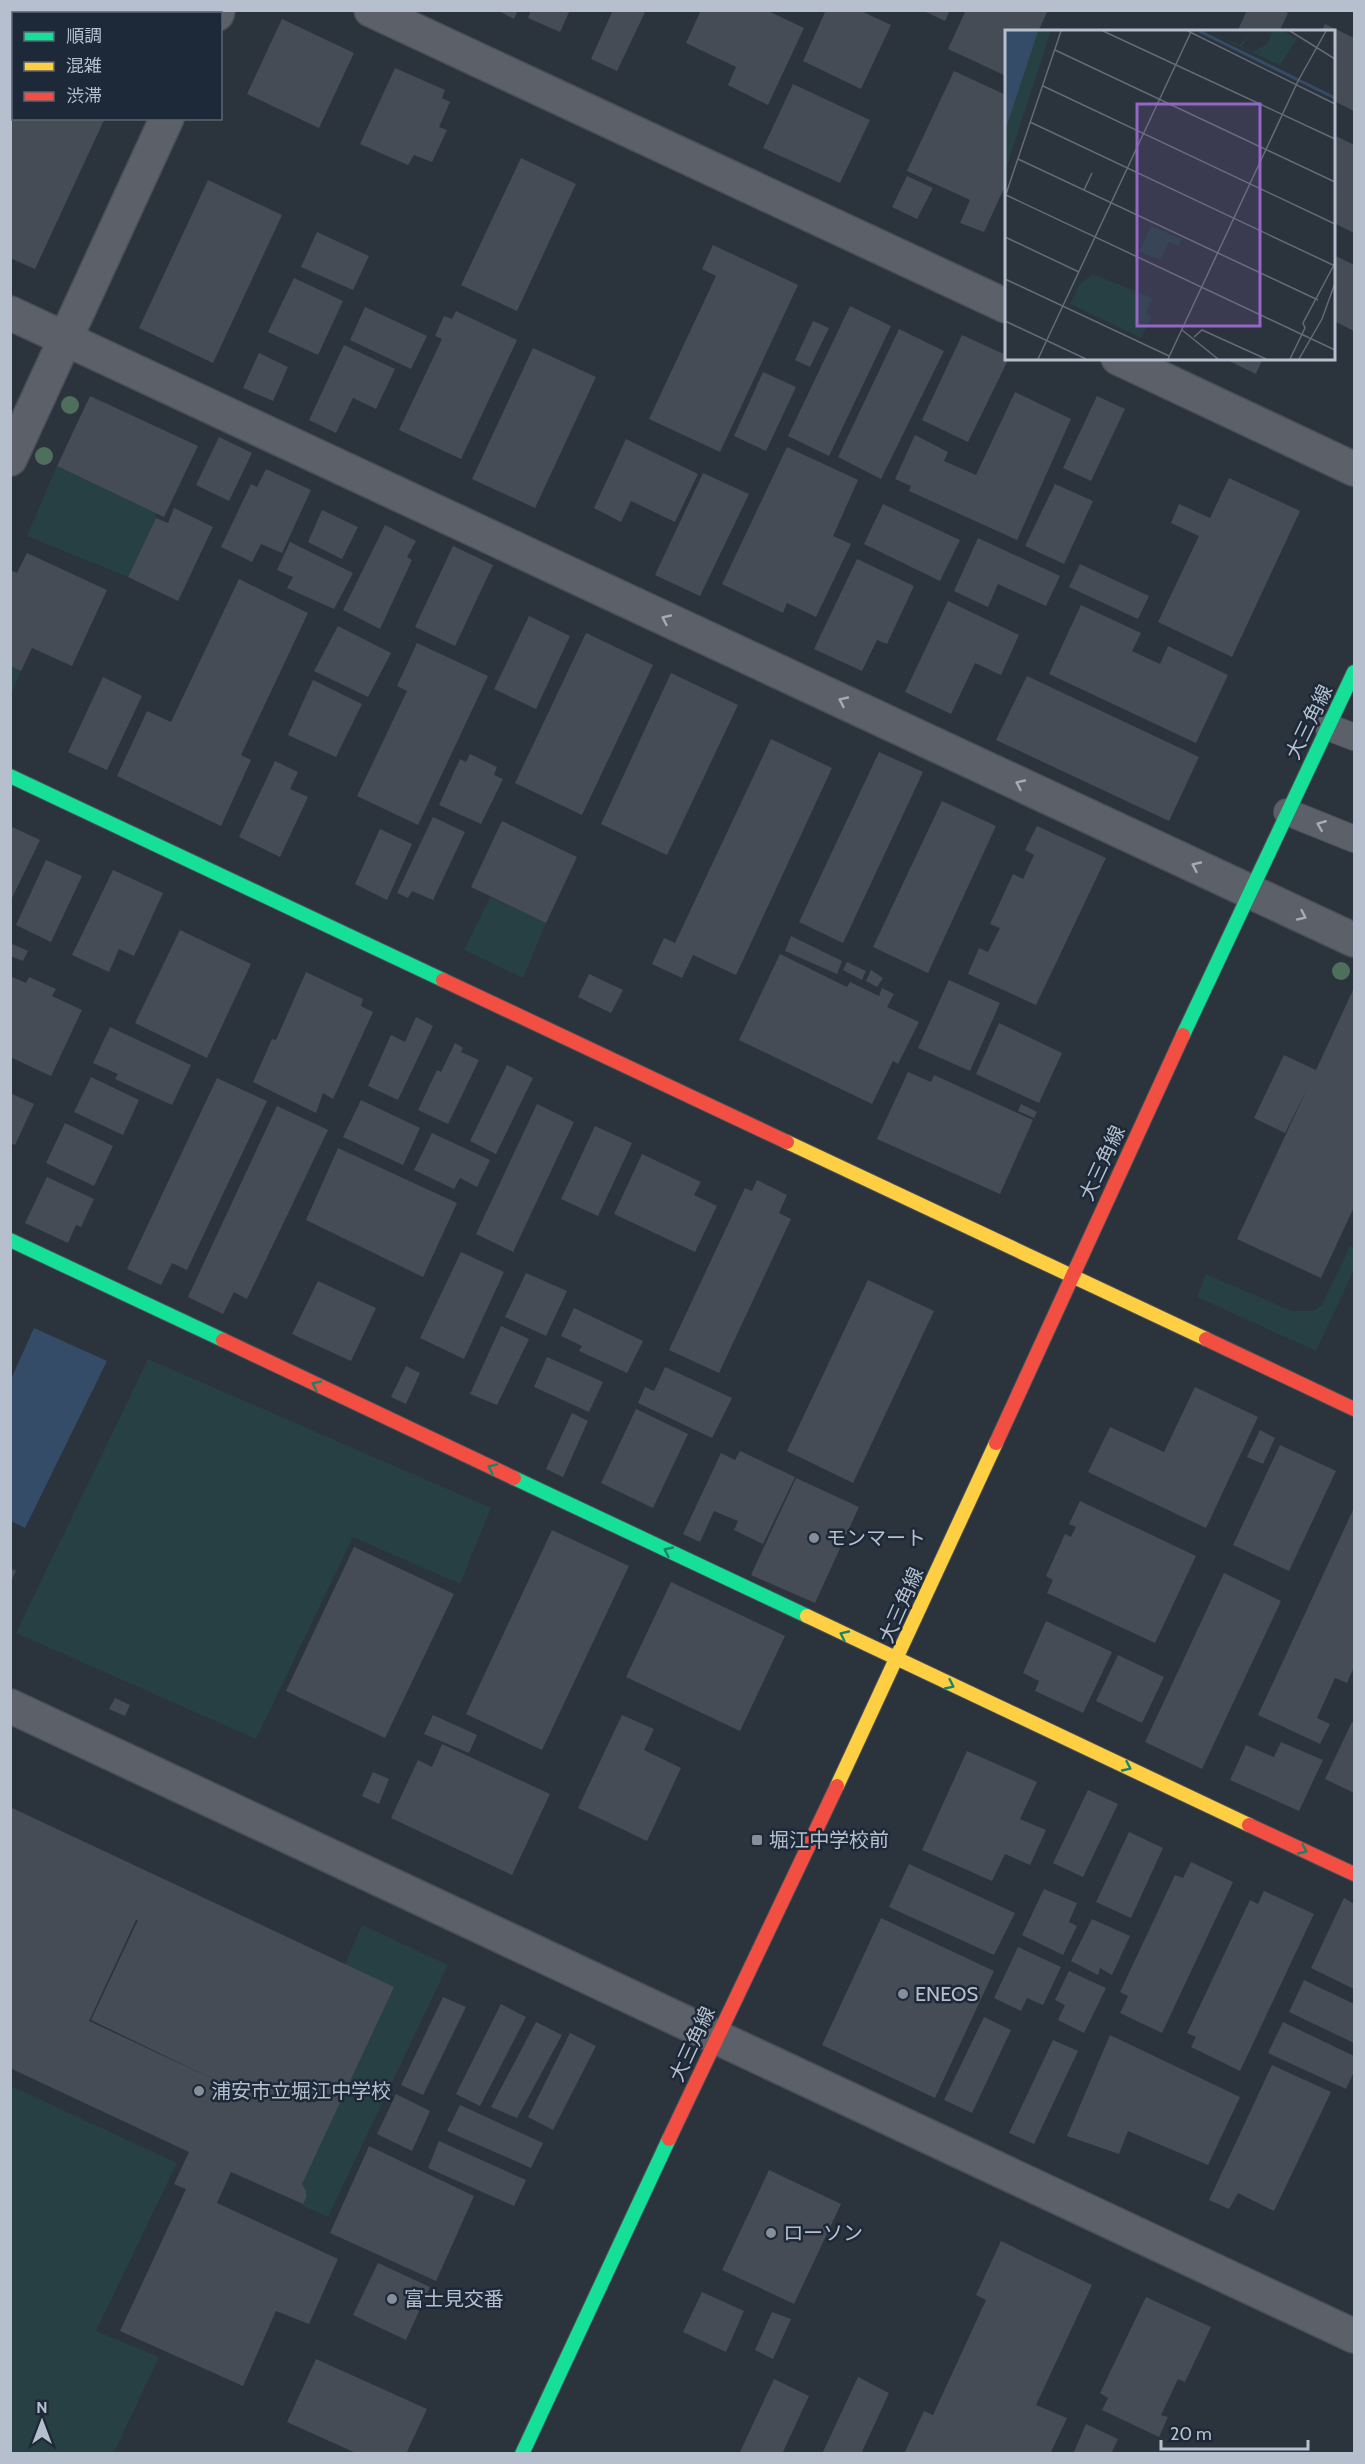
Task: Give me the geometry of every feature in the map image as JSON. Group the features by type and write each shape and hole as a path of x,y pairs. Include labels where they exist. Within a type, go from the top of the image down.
{"street":[{"path":"371,10 1005,306"},
{"path":"10,459 167,120"},
{"path":"10,313 1354,940"},
{"path":"1122,360 1354,469"},
{"name":"大三角線","path":"522,2454 897,1660 1071,1276 1354,672"},
{"path":"10,776 1354,1409"},
{"path":"10,1240 1354,1874"},
{"path":"10,1706 1354,2336"}],"lane":[{"path":"1328,727 1354,737"},
{"path":"1287,812 1354,839"}],"green space":[{"path":"57,466 156,513 156,518 128,577 27,536"},
{"path":"11,666 21,671 11,694"},
{"path":"490,897 546,923 523,978 464,950"},
{"path":"1350,1246 1354,1248 1354,1270 1316,1351 1197,1297 1206,1274 1292,1311 1313,1311 1322,1305"},
{"path":"148,1359 491,1508 460,1584 353,1537 256,1739 16,1633"},
{"path":"362,1925 448,1965 328,2217 301,2205 306,2198 302,2184 345,1964"},
{"path":"11,2086 177,2163 96,2331 159,2357 114,2453 11,2453"}],"water":[{"path":"34,1328 107,1361 25,1528 11,1521 11,1379"}],"building":[{"path":"45,10 156,10 155,12 46,12"},
{"path":"497,10 518,10 514,19"},
{"path":"531,10 570,10 560,32 528,18"},
{"path":"613,10 646,10 617,71 591,59"},
{"path":"701,10 766,10 804,28 768,105 728,85 736,67 686,43"},
{"path":"826,10 859,10 891,25 861,89 803,61"},
{"path":"922,10 950,10 945,21"},
{"path":"966,10 1048,10 1039,30 1005,30 1005,76 948,49"},
{"path":"1247,10 1283,10 1288,13 1280,30 1238,30"},
{"path":"282,19 354,53 319,128 247,94"},
{"path":"1325,24 1354,38 1354,111 1335,102 1335,30 1322,30"},
{"path":"395,68 445,90 442,98 450,102 439,127 447,130 432,162 414,155 408,165 360,144"},
{"path":"954,71 1005,95 1005,186 984,232 960,223 970,200 907,171"},
{"path":"793,84 870,120 840,183 763,148"},
{"path":"12,92 12,120 104,120 35,269 10,258 10,95"},
{"path":"1335,136 1354,145 1354,233 1335,224"},
{"path":"521,158 576,184 517,311 461,285"},
{"path":"907,176 933,188 917,219 892,207"},
{"path":"208,180 282,215 213,363 139,328"},
{"path":"317,232 369,256 353,290 301,267"},
{"path":"713,245 798,285 720,452 649,419 716,276 702,269"},
{"path":"1335,256 1354,265 1354,331 1335,322"},
{"path":"294,278 343,301 318,355 268,332"},
{"path":"850,306 891,326 829,456 788,436"},
{"path":"365,307 427,336 411,369 350,340"},
{"path":"456,311 517,340 461,459 399,430 442,339 435,336 444,316 452,319"},
{"path":"813,321 829,328 810,367 795,360"},
{"path":"899,329 944,351 881,479 838,457"},
{"path":"962,335 1005,355 1005,360 1008,360 968,442 922,420"},
{"path":"344,345 395,369 376,409 353,398 336,433 309,420"},
{"path":"533,348 596,377 535,508 472,479"},
{"path":"259,353 288,367 273,401 243,388"},
{"path":"1227,360 1262,360 1256,374"},
{"path":"763,372 796,387 766,451 734,436"},
{"path":"1015,392 1071,419 1017,540 909,491 911,486 895,479 915,435 948,452 944,461 976,475"},
{"path":"90,396 198,446 164,517 57,466"},
{"path":"1097,396 1125,409 1091,481 1063,468"},
{"path":"219,437 252,453 229,501 196,485"},
{"path":"626,439 698,474 675,522 631,501 621,522 594,508"},
{"path":"787,447 858,480 833,536 851,544 816,617 787,603 783,613 722,584"},
{"path":"266,469 311,490 282,553 261,544 252,562 221,547 251,484 257,487"},
{"path":"703,473 749,494 700,596 655,575"},
{"path":"1229,478 1300,511 1232,657 1158,622 1199,536 1171,523 1179,504 1210,518"},
{"path":"1055,484 1093,501 1064,564 1025,546"},
{"path":"883,504 960,540 940,581 864,544"},
{"path":"174,508 213,527 178,601 128,577 156,518 168,523"},
{"path":"322,510 358,527 342,559 308,542"},
{"path":"385,525 416,541 407,557 412,560 380,629 343,610"},
{"path":"978,538 1060,576 1046,606 998,584 988,607 954,591"},
{"path":"290,542 353,573 334,609 287,588 293,577 277,570"},
{"path":"453,546 493,565 455,646 415,627"},
{"path":"27,553 107,590 72,666 32,648 21,671 10,666 10,570 17,573"},
{"path":"857,559 914,586 887,644 877,640 862,671 814,649"},
{"path":"1080,564 1149,596 1138,619 1069,587"},
{"path":"239,579 308,613 241,755 251,760 221,826 117,776 147,711 171,722"},
{"path":"948,601 1019,635 1001,675 975,663 951,714 905,692"},
{"path":"1081,605 1141,633 1132,651 1160,664 1168,646 1228,675 1196,743 1049,674"},
{"path":"529,616 570,636 536,709 494,689"},
{"path":"338,626 391,653 368,697 314,671"},
{"path":"586,633 653,665 582,815 515,783"},
{"path":"417,643 488,676 418,825 357,796 407,691 397,686"},
{"path":"671,673 738,705 667,855 601,824"},
{"path":"1027,676 1199,757 1169,821 996,740"},
{"path":"103,677 142,696 107,770 68,752"},
{"path":"313,680 362,704 336,757 288,735"},
{"path":"771,739 832,768 736,975 693,955 682,978 652,964 664,938 675,943"},
{"path":"879,752 923,772 843,943 799,922"},
{"path":"470,754 497,767 494,775 503,779 481,824 439,805 460,759 466,762"},
{"path":"275,761 298,772 290,789 308,797 280,857 239,837"},
{"path":"942,801 996,826 928,973 873,947"},
{"path":"433,817 465,832 433,900 412,891 408,898 397,893"},
{"path":"502,821 577,857 546,923 471,887"},
{"path":"10,826 40,840 10,902"},
{"path":"1037,826 1106,858 1036,1005 968,974 979,948 988,952 1000,928 990,924 1013,874 1023,879 1034,855 1025,850"},
{"path":"380,829 412,844 387,900 355,884"},
{"path":"46,860 82,876 51,942 16,925"},
{"path":"113,870 163,893 134,956 119,949 109,972 72,955"},
{"path":"180,930 251,964 207,1058 135,1023"},
{"path":"791,936 842,961 837,974 785,951"},
{"path":"10,943 28,951 23,961 10,956"},
{"path":"780,954 847,987 850,982 879,996 882,988 894,994 887,1007 919,1022 898,1064 893,1061 872,1104 739,1040"},
{"path":"847,962 866,971 862,980 843,970"},
{"path":"871,970 883,978 877,987 866,981"},
{"path":"306,972 363,999 361,1006 373,1012 333,1099 323,1093 316,1113 253,1082 272,1039 276,1040"},
{"path":"589,974 623,990 611,1013 578,997"},
{"path":"10,976 26,983 29,977 56,989 52,996 82,1010 51,1076 10,1057"},
{"path":"949,980 1000,1003 970,1071 918,1048"},
{"path":"1354,988 1354,1207 1321,1278 1237,1239 1308,1087 1285,1133 1254,1118 1284,1055 1316,1070"},
{"path":"416,1017 433,1026 398,1100 368,1086 391,1035 405,1042"},
{"path":"999,1023 1062,1053 1039,1103 976,1074"},
{"path":"110,1027 191,1065 172,1105 115,1079 118,1074 93,1063"},
{"path":"455,1043 463,1048 461,1052 479,1060 448,1124 418,1110 437,1070 441,1072"},
{"path":"507,1065 533,1078 496,1154 470,1141"},
{"path":"908,1072 931,1082 934,1075 1033,1120 1000,1194 877,1139"},
{"path":"91,1077 139,1100 123,1135 74,1112"},
{"path":"217,1078 267,1101 187,1270 172,1263 161,1285 127,1269"},
{"path":"10,1093 34,1104 15,1145 10,1143"},
{"path":"361,1100 420,1128 403,1165 343,1137"},
{"path":"537,1104 574,1122 513,1252 476,1234"},
{"path":"1021,1104 1037,1112 1034,1118 1018,1111"},
{"path":"277,1106 328,1130 247,1299 234,1292 223,1314 188,1297"},
{"path":"65,1123 113,1146 94,1186 46,1163"},
{"path":"595,1126 632,1143 598,1216 561,1199"},
{"path":"432,1133 490,1160 477,1187 460,1178 454,1189 414,1170"},
{"path":"338,1148 457,1203 423,1277 306,1220"},
{"path":"642,1154 701,1182 694,1195 717,1206 695,1252 614,1214"},
{"path":"47,1177 94,1199 81,1227 76,1225 68,1243 25,1223"},
{"path":"757,1180 787,1195 779,1213 791,1219 719,1373 669,1350 745,1188 752,1191"},
{"path":"461,1252 504,1272 464,1359 420,1338"},
{"path":"526,1273 567,1291 546,1336 505,1317"},
{"path":"868,1280 934,1311 853,1483 787,1451"},
{"path":"318,1281 376,1308 351,1361 292,1334"},
{"path":"574,1308 643,1341 627,1373 579,1351 582,1346 561,1336"},
{"path":"501,1326 529,1339 497,1405 470,1394"},
{"path":"547,1357 603,1382 589,1412 534,1387"},
{"path":"406,1366 420,1373 406,1404 391,1397"},
{"path":"665,1367 732,1398 712,1438 638,1403 645,1387 654,1391"},
{"path":"1195,1387 1258,1417 1206,1528 1088,1472 1110,1427 1164,1452"},
{"path":"636,1409 688,1434 653,1508 601,1483"},
{"path":"572,1413 588,1421 563,1477 546,1469"},
{"path":"1260,1430 1275,1438 1263,1464 1247,1457"},
{"path":"1280,1445 1336,1471 1289,1571 1233,1545"},
{"path":"740,1451 795,1477 763,1544 734,1530 738,1521 714,1511 700,1542 683,1534 721,1453 735,1460"},
{"path":"796,1478 859,1507 815,1603 751,1575"},
{"path":"1080,1501 1196,1556 1155,1643 1047,1593 1053,1580 1046,1576 1065,1534 1071,1537 1076,1527 1069,1524"},
{"path":"1354,1508 1354,1667 1347,1683 1335,1678 1317,1718 1330,1724 1320,1744 1258,1715"},
{"path":"552,1530 629,1566 542,1750 466,1714"},
{"path":"354,1547 454,1594 385,1738 286,1691"},
{"path":"10,1568 16,1571 10,1583"},
{"path":"1224,1573 1281,1601 1202,1769 1145,1742"},
{"path":"671,1582 785,1636 740,1731 626,1677"},
{"path":"1046,1621 1112,1652 1083,1713 1035,1691 1039,1681 1023,1673"},
{"path":"1118,1655 1164,1677 1142,1723 1096,1701"},
{"path":"115,1698 130,1705 125,1716 109,1709"},
{"path":"433,1715 477,1735 469,1753 424,1734"},
{"path":"622,1715 654,1729 644,1750 681,1768 647,1841 578,1808"},
{"path":"1352,1722 1354,1723 1354,1793 1325,1779"},
{"path":"1281,1742 1323,1760 1299,1811 1230,1780 1246,1745 1274,1757"},
{"path":"442,1744 550,1794 512,1875 391,1818 418,1760 432,1767"},
{"path":"967,1751 1037,1782 1020,1819 1046,1830 1030,1865 1005,1854 992,1881 922,1850"},
{"path":"373,1772 389,1779 379,1804 362,1796"},
{"path":"1088,1790 1118,1804 1083,1877 1053,1863"},
{"path":"10,1807 394,1987 302,2184 306,2191 303,2204 231,2172 217,2203 338,2259 309,2324 276,2311 243,2386 120,2331 186,2189 174,2184 189,2152 10,2068","holes":["138,1920 91,2020 217,2081 89,2021"]},
{"path":"1129,1832 1163,1848 1131,1918 1096,1902"},
{"path":"1191,1862 1233,1882 1162,2033 1120,2013 1128,1996 1120,1992 1175,1875 1183,1878"},
{"path":"909,1864 1015,1913 994,1955 889,1907"},
{"path":"1044,1889 1077,1903 1069,1922 1077,1926 1063,1955 1022,1935"},
{"path":"1264,1891 1314,1914 1240,2071 1191,2047 1196,2037 1187,2033 1250,1900 1258,1904"},
{"path":"1344,1898 1354,1904 1354,1989 1311,1968"},
{"path":"881,1918 994,1971 935,2098 822,2045"},
{"path":"1092,1919 1130,1936 1112,1975 1100,1968 1098,1975 1071,1961"},
{"path":"1018,1947 1061,1967 1043,2005 1027,1998 1021,2011 994,1998"},
{"path":"1069,1971 1106,1988 1084,2033 1058,2020 1065,2005 1055,2000"},
{"path":"1304,1980 1354,2004 1354,2043 1289,2012"},
{"path":"443,1997 466,2007 423,2095 401,2085"},
{"path":"501,2004 526,2017 480,2106 456,2094"},
{"path":"984,2017 1011,2030 972,2113 944,2100"},
{"path":"536,2022 562,2035 517,2118 491,2107"},
{"path":"1283,2022 1354,2056 1354,2072 1346,2089 1268,2053"},
{"path":"570,2033 596,2046 553,2130 528,2117"},
{"path":"1110,2035 1240,2097 1208,2165 1128,2131 1119,2154 1067,2136"},
{"path":"1053,2040 1078,2051 1034,2144 1009,2133"},
{"path":"1272,2065 1331,2092 1274,2211 1238,2193 1229,2209 1209,2200"},
{"path":"396,2094 430,2111 412,2151 377,2134"},
{"path":"460,2105 543,2143 531,2168 447,2131"},
{"path":"439,2141 526,2180 514,2206 428,2168"},
{"path":"369,2146 474,2196 436,2281 330,2233"},
{"path":"769,2170 841,2204 794,2304 722,2270"},
{"path":"1001,2241 1092,2285 1036,2405 1067,2418 1050,2454 904,2454 924,2411 933,2415 986,2300 976,2295"},
{"path":"378,2263 430,2287 406,2340 353,2315"},
{"path":"702,2292 744,2311 726,2352 683,2332"},
{"path":"1146,2297 1211,2327 1185,2382 1178,2379 1161,2415 1168,2417 1159,2437 1102,2410 1108,2398 1100,2393"},
{"path":"772,2312 791,2319 773,2359 755,2350"},
{"path":"316,2359 427,2409 406,2454 358,2454 287,2422"},
{"path":"858,2377 889,2393 861,2454 822,2454"},
{"path":"774,2379 809,2396 782,2454 739,2454"},
{"path":"1086,2424 1118,2439 1111,2454 1073,2454"}],"traffic: fast":[{"path":"1183,1035 1354,672"},
{"path":"10,776 443,980"},
{"path":"10,1240 223,1340"},
{"path":"514,1478 807,1616"},
{"path":"522,2454 669,2139"}],"traffic: slow":[{"path":"787,1142 1206,1339"},
{"path":"837,1786 996,1443"},
{"path":"807,1616 1249,1825"}],"traffic: jam":[{"path":"443,980 787,1142"},
{"path":"996,1443 1183,1035"},
{"path":"1206,1339 1354,1409"},
{"path":"223,1340 514,1478"},
{"path":"669,2139 837,1786"},
{"path":"1249,1825 1354,1874"}],"place":[{"name":"モンマート","path":"814,1538"},
{"name":"堀江中学校前","path":"757,1840"},
{"name":"ENEOS","path":"903,1994"},
{"name":"浦安市立堀江中学校","path":"199,2091"},
{"name":"ローソン","path":"771,2233"},
{"name":"富士見交番","path":"392,2299"}]}
